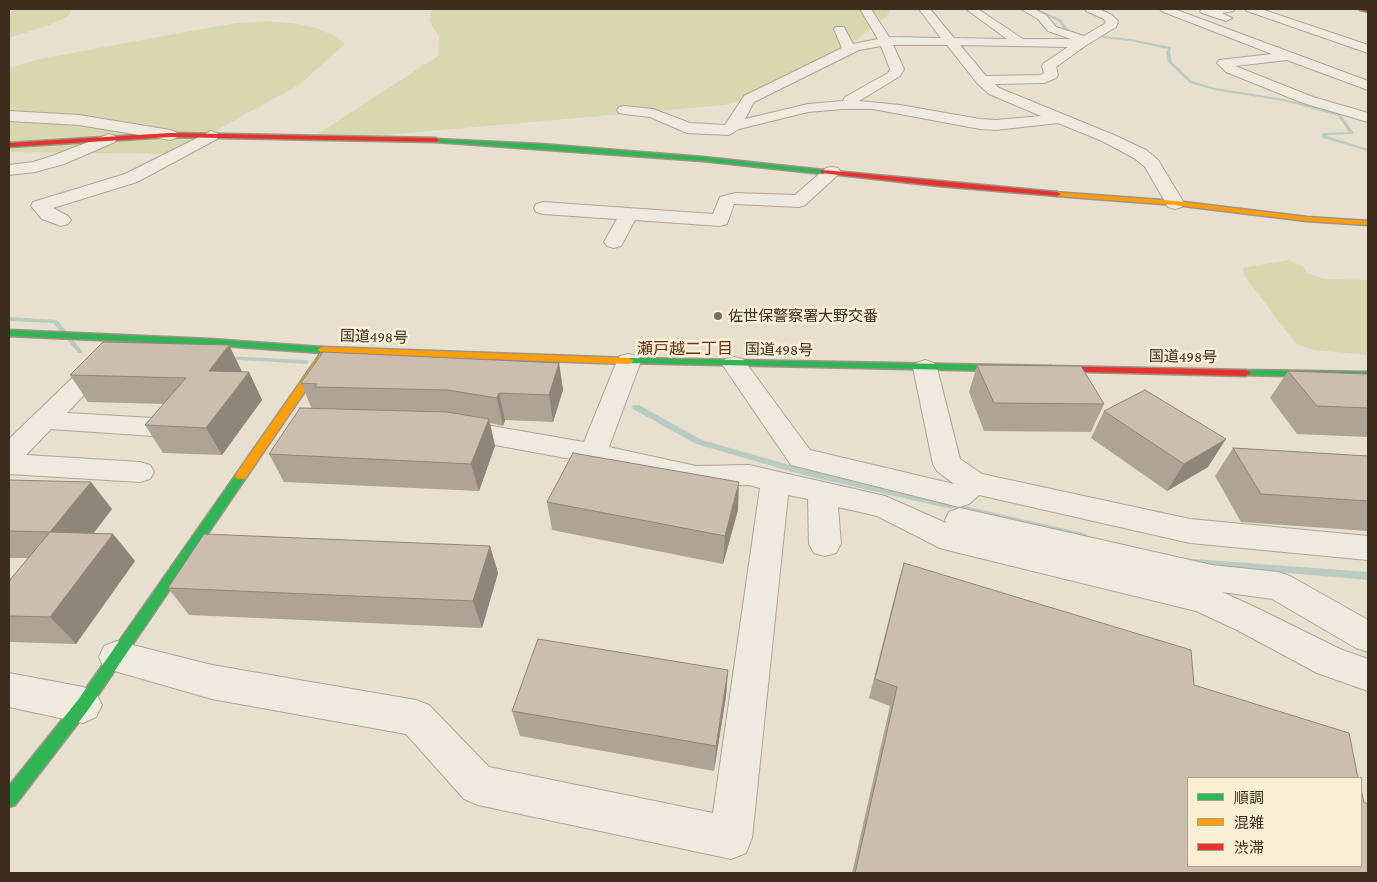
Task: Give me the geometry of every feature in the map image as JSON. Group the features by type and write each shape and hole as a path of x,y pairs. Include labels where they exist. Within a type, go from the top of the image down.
{"main road":[{"path":"1362,9 1368,11"},
{"path":"9,145 170,135 414,139 549,146 832,172 938,184 1175,203 1307,219 1368,223"},
{"name":"国道498号","path":"9,333 329,350 630,362 1368,375"},
{"path":"9,799 83,705 329,350"}],"street":[{"path":"848,105 850,100 893,76 897,69 885,41 866,9"},
{"path":"924,9 982,80 994,90 1108,138 1140,154 1152,164 1175,203"},
{"path":"971,9 1018,42 1052,70 1051,75 1044,79 982,80"},
{"path":"1026,9 1042,17 1058,33 1084,41"},
{"path":"1049,66 1084,41 1112,25 1112,21 1108,17 1090,9"},
{"path":"1165,9 1288,62"},
{"path":"1229,9 1206,11 1242,24"},
{"path":"1251,9 1368,49"},
{"path":"840,29 850,50"},
{"path":"734,126 749,99 850,50 885,41 1084,41"},
{"path":"1365,83 1315,66 1288,62 1224,63 1230,69 1308,100 1368,118"},
{"path":"1343,88 1365,83"},
{"path":"624,110 653,113 687,128 729,130 734,126 808,108 848,105 900,109 980,124 996,125 1060,118"},
{"path":"9,116 79,120 170,135"},
{"path":"61,220 49,215 40,206 131,178 211,136"},
{"path":"9,170 35,167 58,160 109,139"},
{"path":"543,208 720,220 726,201 735,198 799,201 832,172"},
{"path":"614,242 630,214"},
{"path":"9,455 128,338"},
{"path":"593,453 630,362"},
{"path":"734,364 801,458 963,510 1212,578 1278,586 1368,637"},
{"path":"426,428 455,428 593,453 696,476 749,475 885,507 951,538 963,510 947,464 925,368"},
{"path":"44,420 153,427"},
{"path":"278,424 307,424"},
{"path":"9,464 140,472"},
{"path":"117,657 212,682 416,718 478,785 731,838 775,481"},
{"path":"822,492 825,544"},
{"path":"963,510 1368,548"},
{"path":"963,510 1202,599 1249,620 1330,662 1368,675"},
{"path":"9,690 83,705"}],"green space":[{"path":"9,9 70,9 71,12 67,17 49,25 9,38"},
{"path":"433,9 890,9 887,16 845,48 770,92 725,105 305,142 438,56 439,37 429,21"},
{"path":"267,21 299,24 316,28 335,36 345,44 299,85 173,154 9,152 9,68 40,59 196,30 237,23"},
{"path":"1288,260 1303,266 1307,273 1324,279 1368,280 1368,355 1313,350 1295,343 1244,275 1243,268"}],"building":[{"path":"103,342 229,345 209,371 249,372 206,428 145,425 186,378 70,375"},
{"path":"323,352 559,363 549,395 499,393 497,398 448,390 315,387 317,384 301,383"},
{"path":"977,365 1081,366 1104,404 994,403"},
{"path":"1288,371 1368,374 1368,408 1317,406"},
{"path":"1145,390 1226,439 1184,464 1104,411"},
{"path":"300,408 447,412 489,419 471,464 269,454"},
{"path":"1233,448 1368,456 1368,501 1261,494"},
{"path":"573,453 739,482 725,536 547,502"},
{"path":"9,480 91,482 50,532 9,531"},
{"path":"50,532 113,534 50,617 9,616 9,581"},
{"path":"204,534 490,546 473,601 168,588"},
{"path":"904,563 1191,650 1194,685 1349,733 1358,777 1187,777 1187,867 1362,867 1362,793 1364,802 1368,804 1368,873 855,873 897,687 875,679"},
{"path":"538,639 728,670 716,746 512,711"}],"waterway":[{"path":"1035,9 1059,20 1068,31 1085,36"},
{"path":"1103,37 1170,48 1168,52 1170,62 1191,82 1214,89 1284,100 1339,115 1352,133 1324,134 1325,137 1368,150"},
{"path":"9,319 55,321 80,352"},
{"path":"226,358 306,362"},
{"path":"636,407 699,442 807,473 1083,536"},
{"path":"1194,562 1368,576"}],"traffic: fast":[{"path":"436,140 703,159 823,172"},
{"path":"9,333 210,342 322,350"},
{"path":"629,361 1051,369"},
{"path":"1246,373 1368,375"},
{"path":"9,799 83,705 241,476"}],"traffic: slow":[{"path":"1057,194 1175,203 1307,219 1368,223"},
{"path":"322,350 629,361"},
{"path":"241,476 324,356"}],"traffic: jam":[{"path":"1362,9 1368,11"},
{"path":"9,145 170,135 436,140"},
{"path":"823,172 1057,194"},
{"path":"1051,369 1246,373"}],"place":[{"name":"佐世保警察署大野交番","path":"718,316"}],"district":[{"name":"瀬戸越二丁目","path":"685,349"}]}
